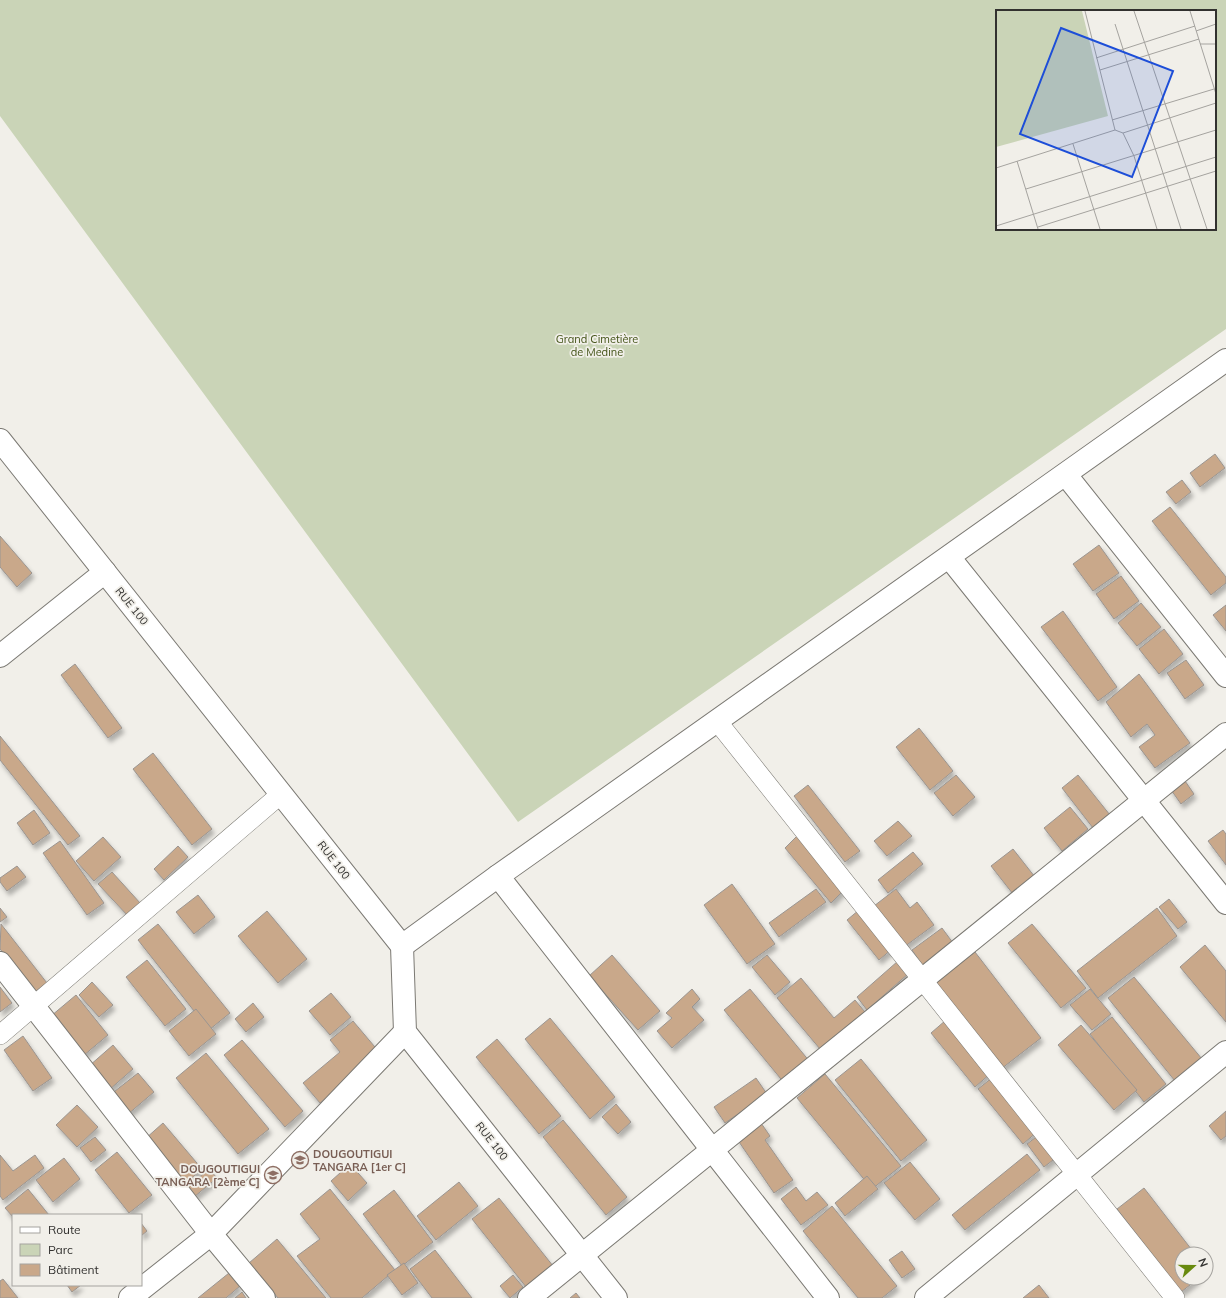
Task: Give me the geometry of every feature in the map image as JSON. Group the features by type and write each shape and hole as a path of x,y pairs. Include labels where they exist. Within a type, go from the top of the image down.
{"street":[{"path":"130,1298 211,1234 404,1032 402,946 498,876 1066,475 1226,360"},
{"name":"RUE 100","path":"0,440 402,946"},
{"path":"1066,475 1226,676"},
{"path":"949,557 1226,903"},
{"path":"0,656 105,572"},
{"path":"529,1298 1226,734"},
{"path":"498,876 828,1298"},
{"path":"0,963 211,1234 264,1298"},
{"name":"RUE 100","path":"404,1032 616,1298"},
{"path":"926,1298 1226,1052"}],"lane":[{"path":"717,721 921,981 1175,1298"},
{"path":"0,1036 282,794"}],"green space":[{"name":"Grand Cimetière de Medine","path":"0,0 1226,0 1226,329 518,822 0,116"}],"building":[{"path":"1215,454 1225,468 1200,487 1190,473"},
{"path":"1182,480 1191,492 1176,504 1166,492"},
{"path":"1170,507 1226,577 1226,583 1211,595 1152,521"},
{"path":"0,536 32,573 17,587 0,567"},
{"path":"1099,545 1119,573 1093,591 1073,564"},
{"path":"1121,576 1139,601 1114,619 1096,594"},
{"path":"1141,603 1161,627 1137,646 1118,623"},
{"path":"1226,605 1226,631 1213,615"},
{"path":"1063,611 1117,687 1098,701 1041,627"},
{"path":"1164,629 1183,654 1159,674 1139,649"},
{"path":"1186,660 1204,685 1185,699 1167,673"},
{"path":"75,664 122,728 108,738 61,675"},
{"path":"1139,674 1190,743 1155,768 1139,747 1155,735 1147,724 1131,737 1106,702"},
{"path":"919,728 953,771 930,790 896,747"},
{"path":"0,736 80,836 68,845 0,760"},
{"path":"153,753 212,829 192,845 133,769"},
{"path":"956,775 975,797 953,816 934,793"},
{"path":"1078,775 1110,815 1093,828 1062,788"},
{"path":"1183,778 1194,794 1181,804 1169,787"},
{"path":"808,785 860,851 845,862 794,796"},
{"path":"1070,807 1088,829 1062,851 1044,828"},
{"path":"34,810 50,833 33,845 17,823"},
{"path":"898,821 912,836 887,856 874,841"},
{"path":"1223,830 1226,834 1226,865 1208,841"},
{"path":"799,834 844,890 831,903 785,848"},
{"path":"103,837 121,857 94,881 76,861"},
{"path":"60,841 104,903 87,915 43,853"},
{"path":"178,846 188,857 164,880 154,869"},
{"path":"1013,849 1042,886 1020,903 991,866"},
{"path":"913,852 923,864 888,893 878,880"},
{"path":"17,866 26,877 7,891 0,882 0,878"},
{"path":"112,872 141,904 128,916 98,884"},
{"path":"732,884 775,944 747,964 704,905"},
{"path":"816,889 826,902 779,937 769,923"},
{"path":"896,889 910,908 917,902 934,925 904,947 874,906"},
{"path":"198,895 215,917 194,934 176,912"},
{"path":"1169,899 1187,922 1178,929 1159,907"},
{"path":"0,908 7,917 0,922"},
{"path":"1157,908 1177,936 1098,998 1077,971"},
{"path":"859,910 892,949 879,960 847,920"},
{"path":"267,911 307,959 278,983 238,936"},
{"path":"1,924 47,983 35,992 0,949"},
{"path":"158,924 230,1013 209,1030 138,940"},
{"path":"1032,924 1086,988 1061,1008 1008,943"},
{"path":"942,928 953,943 923,966 912,950"},
{"path":"1205,945 1226,971 1226,1022 1180,967"},
{"path":"975,952 1041,1038 1001,1069 935,982"},
{"path":"612,955 660,1011 638,1030 589,976"},
{"path":"767,955 790,982 775,995 752,967"},
{"path":"147,960 186,1009 165,1026 126,977"},
{"path":"898,961 908,974 867,1010 857,997"},
{"path":"1134,977 1202,1059 1175,1081 1108,998"},
{"path":"801,978 834,1018 855,1000 865,1012 820,1049 777,998"},
{"path":"92,982 113,1005 99,1017 79,995"},
{"path":"0,987 12,1003 0,1012"},
{"path":"692,989 700,999 692,1007 704,1020 672,1048 657,1031 672,1018 666,1013"},
{"path":"750,989 815,1068 790,1090 724,1010"},
{"path":"1090,989 1111,1014 1092,1030 1070,1005"},
{"path":"331,993 351,1017 330,1035 309,1011"},
{"path":"76,995 108,1035 83,1056 51,1016"},
{"path":"253,1003 264,1017 246,1032 235,1019"},
{"path":"196,1009 216,1034 189,1056 169,1031"},
{"path":"1112,1017 1166,1084 1144,1102 1090,1034"},
{"path":"550,1018 615,1097 590,1119 525,1039"},
{"path":"946,1020 990,1074 975,1087 931,1033"},
{"path":"353,1021 380,1053 320,1103 303,1083 340,1052 330,1040"},
{"path":"1081,1025 1137,1090 1114,1110 1058,1045"},
{"path":"23,1036 52,1078 33,1091 4,1050"},
{"path":"497,1039 561,1116 539,1134 476,1057"},
{"path":"242,1040 303,1111 285,1127 224,1055"},
{"path":"113,1045 133,1069 109,1090 89,1066"},
{"path":"206,1053 269,1129 238,1154 176,1078"},
{"path":"861,1059 927,1140 901,1161 835,1080"},
{"path":"138,1073 154,1092 127,1115 110,1095"},
{"path":"825,1074 901,1166 872,1189 797,1098"},
{"path":"993,1077 1038,1131 1023,1144 978,1089"},
{"path":"756,1078 767,1094 725,1123 714,1107"},
{"path":"616,1104 631,1122 618,1134 602,1117"},
{"path":"77,1105 98,1127 77,1147 56,1125"},
{"path":"1226,1111 1226,1136 1221,1140 1209,1126"},
{"path":"563,1120 627,1197 606,1215 543,1137"},
{"path":"163,1123 202,1169 184,1185 145,1139"},
{"path":"761,1123 770,1136 765,1140 793,1180 774,1193 737,1139"},
{"path":"1040,1134 1057,1157 1044,1167 1027,1144"},
{"path":"95,1137 106,1150 91,1162 80,1148"},
{"path":"117,1152 152,1195 129,1213 95,1170"},
{"path":"1027,1154 1040,1170 965,1230 952,1215"},
{"path":"0,1155 13,1171 35,1155 44,1168 3,1200 0,1196"},
{"path":"64,1158 80,1179 53,1202 36,1180"},
{"path":"910,1162 940,1199 915,1220 884,1183"},
{"path":"350,1164 367,1183 348,1201 331,1181"},
{"path":"209,1169 217,1178 194,1197 186,1188"},
{"path":"867,1176 878,1189 845,1216 835,1203"},
{"path":"459,1182 478,1206 436,1240 417,1216"},
{"path":"796,1187 806,1201 817,1192 828,1205 801,1225 781,1199"},
{"path":"1144,1188 1189,1246 1174,1246 1174,1283 1117,1209"},
{"path":"28,1189 48,1214 12,1214 12,1216 5,1208"},
{"path":"330,1189 395,1270 362,1298 331,1298 297,1256 320,1239 300,1214"},
{"path":"394,1190 433,1242 402,1266 363,1214"},
{"path":"499,1198 561,1276 534,1297 472,1219"},
{"path":"832,1206 897,1286 882,1298 858,1298 803,1231"},
{"path":"142,1224 147,1231 142,1235"},
{"path":"277,1239 326,1298 278,1298 249,1263"},
{"path":"435,1250 472,1298 432,1298 410,1269"},
{"path":"902,1251 915,1269 902,1278 889,1260"},
{"path":"404,1263 418,1283 402,1295 387,1275"},
{"path":"229,1273 240,1286 226,1298 198,1298"},
{"path":"513,1275 523,1287 510,1298 500,1286"},
{"path":"3,1279 18,1298 0,1298 0,1281"},
{"path":"1039,1285 1049,1298 1023,1298"},
{"path":"68,1286 80,1286 72,1292"},
{"path":"1176,1286 1189,1286 1181,1292"},
{"path":"242,1292 246,1298 235,1298"},
{"path":"576,1293 580,1298 570,1298"}],"place":[{"name":"DOUGOUTIGUI TANGARA [1er C]","path":"300,1160"},
{"name":"DOUGOUTIGUI TANGARA [2ème C]","path":"273,1175"}]}
